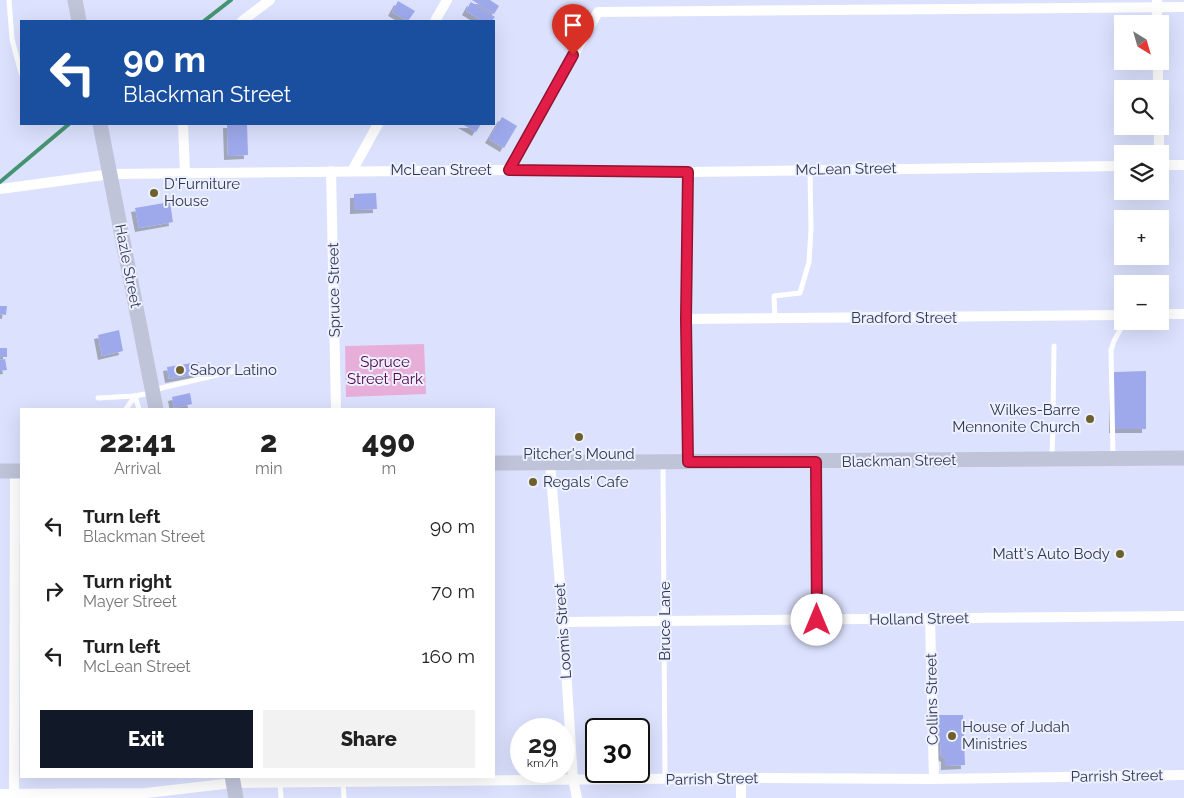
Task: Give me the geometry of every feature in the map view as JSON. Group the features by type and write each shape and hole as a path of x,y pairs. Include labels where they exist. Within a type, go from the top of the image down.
{"main road":[{"path":"75,0 79,20"},
{"name":"Hazle Street","path":"100,125 156,408"},
{"name":"Blackman Street","path":"495,464 1184,458"}],"street":[{"path":"243,20 270,0"},
{"path":"436,20 447,0"},
{"path":"509,170 598,12 1157,4 1184,7"},
{"path":"183,125 185,173"},
{"path":"352,171 377,125"},
{"path":"1169,165 1184,165"},
{"name":"McLean Street","path":"0,188 111,174 509,170 688,172 1114,166"},
{"name":"Spruce Street","path":"331,171 336,408"},
{"path":"688,172 686,319 688,462"},
{"path":"1169,314 1184,314"},
{"name":"Bradford Street","path":"686,319 1114,315"},
{"path":"816,462 817,620"},
{"name":"Loomis Street","path":"550,463 569,718"},
{"path":"12,471 14,796"},
{"name":"Holland Street","path":"563,622 665,623 1184,616"},
{"name":"Collins Street","path":"930,618 934,779"},
{"name":"Parrish Street","path":"575,779 934,779 1184,775"},
{"path":"741,778 741,798"},
{"name":"Parrish Street","path":"0,794 14,796 147,796 280,783 402,779 510,779"},
{"name":"Loomis Street","path":"573,783 577,798"}],"lane":[{"path":"8,0 12,39 20,69"},
{"path":"775,318 774,296 800,294 809,262 811,229 810,170"},
{"path":"1113,459 1111,350 1120,330"},
{"path":"1053,412 1054,346"},
{"path":"98,398 135,396 234,371"},
{"path":"127,408 135,396"},
{"path":"135,396 138,408"},
{"path":"1052,459 1053,424"},
{"name":"Bruce Lane","path":"663,463 665,780"},
{"path":"343,782 344,798"},
{"path":"280,783 281,798"}],"green space":[{"name":"Spruce Street Park","path":"424,344 426,394 346,397 345,346"}],"building":[{"path":"472,0 490,0 499,6 494,14"},
{"path":"398,1 415,11 409,20 392,12"},
{"path":"471,2 495,17 493,20 480,20 466,11"},
{"path":"502,117 517,126 504,148 489,139"},
{"path":"227,125 247,125 248,155 228,156"},
{"path":"464,125 480,125 476,132"},
{"path":"376,193 377,209 354,210 354,194"},
{"path":"170,202 173,222 139,228 135,208"},
{"path":"0,306 7,306 6,315 0,314"},
{"path":"119,330 123,351 102,356 98,335"},
{"path":"0,348 7,348 7,357 0,357"},
{"path":"5,359 7,370 0,371 0,360"},
{"path":"199,362 201,373 169,379 167,367"},
{"path":"1146,371 1146,429 1113,429 1114,372"},
{"path":"190,393 192,404 174,408 172,397"},
{"name":"House of Judah Ministries","path":"938,715 963,715 965,765 945,766 945,758 941,756"}],"waterway":[{"path":"205,20 231,0"},
{"path":"0,182 68,125"}],"place":[{"name":"D'Furniture House","path":"154,193"},
{"name":"Sabor Latino","path":"180,370"},
{"name":"Wilkes-Barre Mennonite Church","path":"1090,419"},
{"name":"Pitcher's Mound","path":"579,437"},
{"name":"Regals' Cafe","path":"533,482"},
{"name":"Matt's Auto Body","path":"1120,554"},
{"name":"House of Judah Ministries","path":"952,736"}],"route":[{"path":"573,55 509,170 688,172 686,319 688,462 816,462 817,620"}]}
